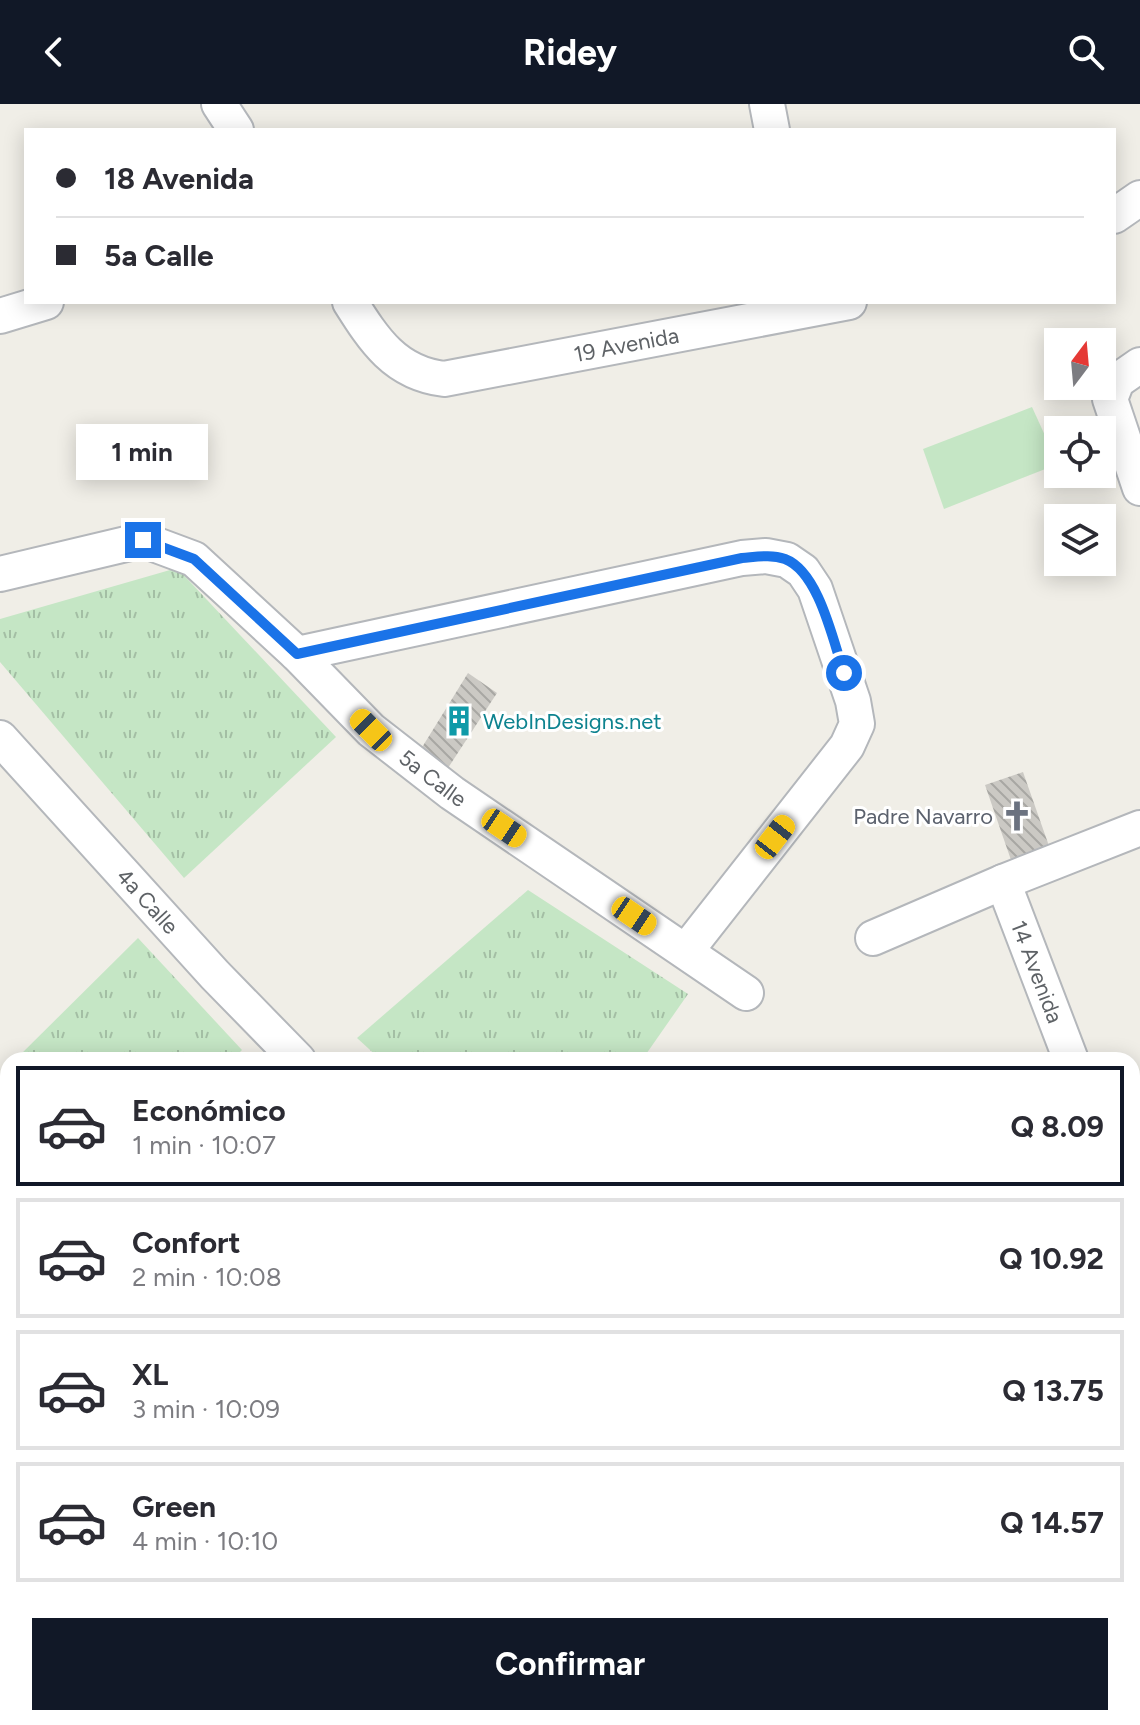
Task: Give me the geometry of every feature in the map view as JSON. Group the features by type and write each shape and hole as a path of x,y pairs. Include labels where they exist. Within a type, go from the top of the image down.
{"street":[{"path":"219,104 235,128"},
{"path":"767,104 772,128"},
{"path":"1116,215 1140,198"},
{"path":"0,316 39,304"},
{"name":"19 Avenida","path":"351,304 375,341 389,356 421,375 444,379 828,304"},
{"path":"1140,365 1117,381 1111,390 1111,408 1140,488"},
{"name":"5a Calle","path":"0,574 143,540 194,559 297,654 371,730 452,793 746,993"},
{"path":"297,654 742,558 766,556 787,560 803,571 815,589 853,701 857,724 847,746 686,951"},
{"name":"4a Calle","path":"0,738 215,975 290,1052"},
{"path":"873,938 1140,828"},
{"name":"14 Avenida","path":"1003,882 1068,1052"}],"green space":[{"path":"1032,407 1044,433 1044,470 944,509 923,449"},
{"path":"177,568 336,737 184,878 0,662 0,619"},
{"path":"528,890 688,994 648,1052 372,1052 357,1038"},
{"path":"138,938 242,1050 240,1052 23,1052"}],"building":[{"name":"WebInDesigns.net","path":"468,673 497,693 448,768 421,749"},
{"name":"Padre Navarro","path":"1023,772 1049,846 1011,860 985,785"}],"place":[{"name":"WebInDesigns.net","path":"459,721"},
{"name":"Padre Navarro","path":"1017,816"}],"route":[{"path":"143,540 194,559 297,654 742,558 766,556 787,560 803,571 815,589 844,673"}]}
